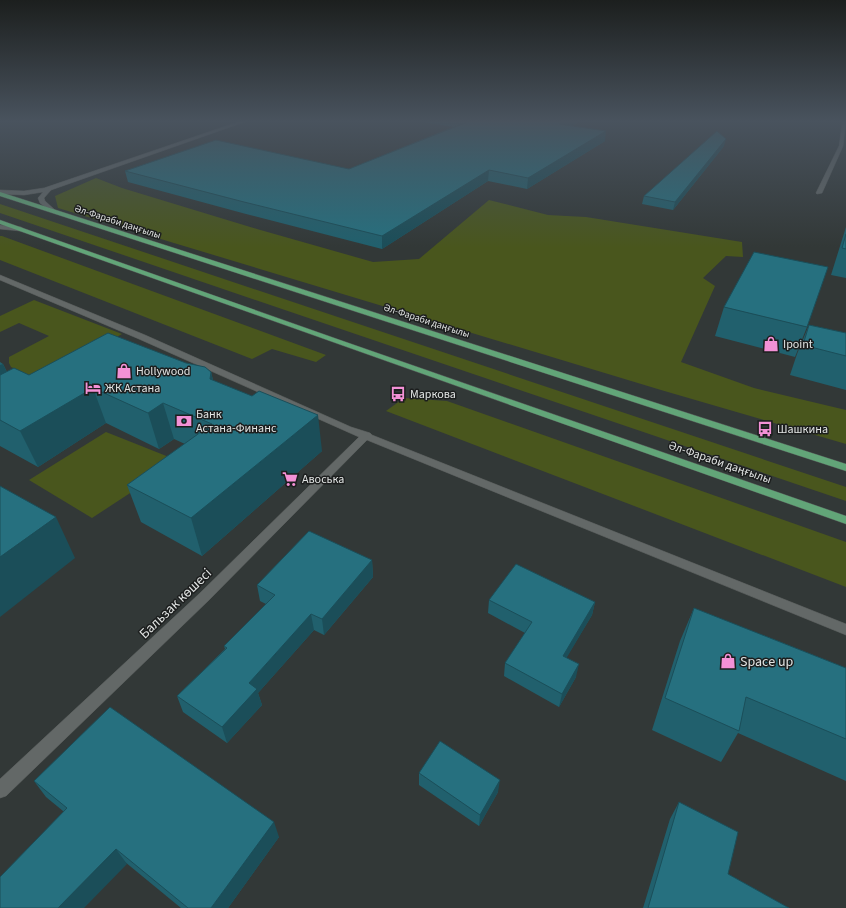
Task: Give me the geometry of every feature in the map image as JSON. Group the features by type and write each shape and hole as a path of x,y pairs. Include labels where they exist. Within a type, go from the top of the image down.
{"main road":[{"name":"Әл-Фараби даңғылы","path":"0,193 53,212 846,468"},
{"name":"Әл-Фараби даңғылы","path":"0,222 337,342 846,520"}],"street":[{"path":"0,193 24,193 50,188 125,162"},
{"path":"819,193 835,162"},
{"path":"50,188 41,198 42,202 53,212"},
{"path":"0,227 20,229"},
{"path":"0,277 142,337 276,398 367,436 846,630"},
{"path":"128,344 142,337"},
{"name":"Бальзак көшесі","path":"0,790 204,597 367,436"}],"green space":[{"path":"96,178 122,188 257,229 373,262 419,259 489,200 548,215 586,217 742,242 743,257 726,256 703,278 715,286 681,362 754,388 846,410 846,444 661,390 58,208 55,196"},
{"path":"0,204 846,487 846,501 0,213"},
{"path":"0,236 326,355 316,362 272,349 252,359 0,260"},
{"path":"34,300 122,334 46,377 28,375 11,367 9,357 49,336 19,323 0,332 0,316"},
{"path":"404,398 447,401 846,542 846,587 386,411"},
{"path":"106,432 179,461 92,518 29,480"}],"building":[{"path":"150,162 319,162 349,169 366,162 554,162 528,178 489,170 382,236 125,171"},
{"path":"682,162 707,162 675,202 644,196"},
{"path":"846,234 846,249 842,248"},
{"path":"754,252 828,267 807,327 724,307"},
{"path":"809,325 846,333 846,356 803,345"},
{"path":"108,333 186,363 205,367 211,372 210,379 252,396 259,391 318,415 191,518 127,485 212,424 163,403 148,413 93,388 20,431 0,420 0,375 14,368 29,375"},
{"path":"0,486 56,517 0,557"},
{"path":"309,531 372,560 322,619 311,614 249,683 257,689 222,727 177,696 227,648 224,646 275,595 257,585"},
{"path":"516,564 595,602 563,656 579,664 562,694 505,663 532,622 489,600"},
{"path":"694,608 846,668 846,739 746,697 739,731 665,698"},
{"path":"110,707 274,822 211,908 188,908 116,849 58,908 0,908 0,877 67,808 34,781"},
{"path":"440,741 500,780 480,815 419,773"},
{"path":"679,802 738,832 728,874 789,908 648,908"}],"place":[{"name":"Ipoint","path":"771,344"},
{"name":"Hollywood","path":"124,371"},
{"name":"ЖК Астана","path":"93,388"},
{"name":"Маркова","path":"398,394"},
{"name":"Банк Астана-Финанс","path":"184,421"},
{"name":"Шашкина","path":"765,429"},
{"name":"Авоська","path":"290,479"},
{"name":"Space up","path":"728,661"}]}
